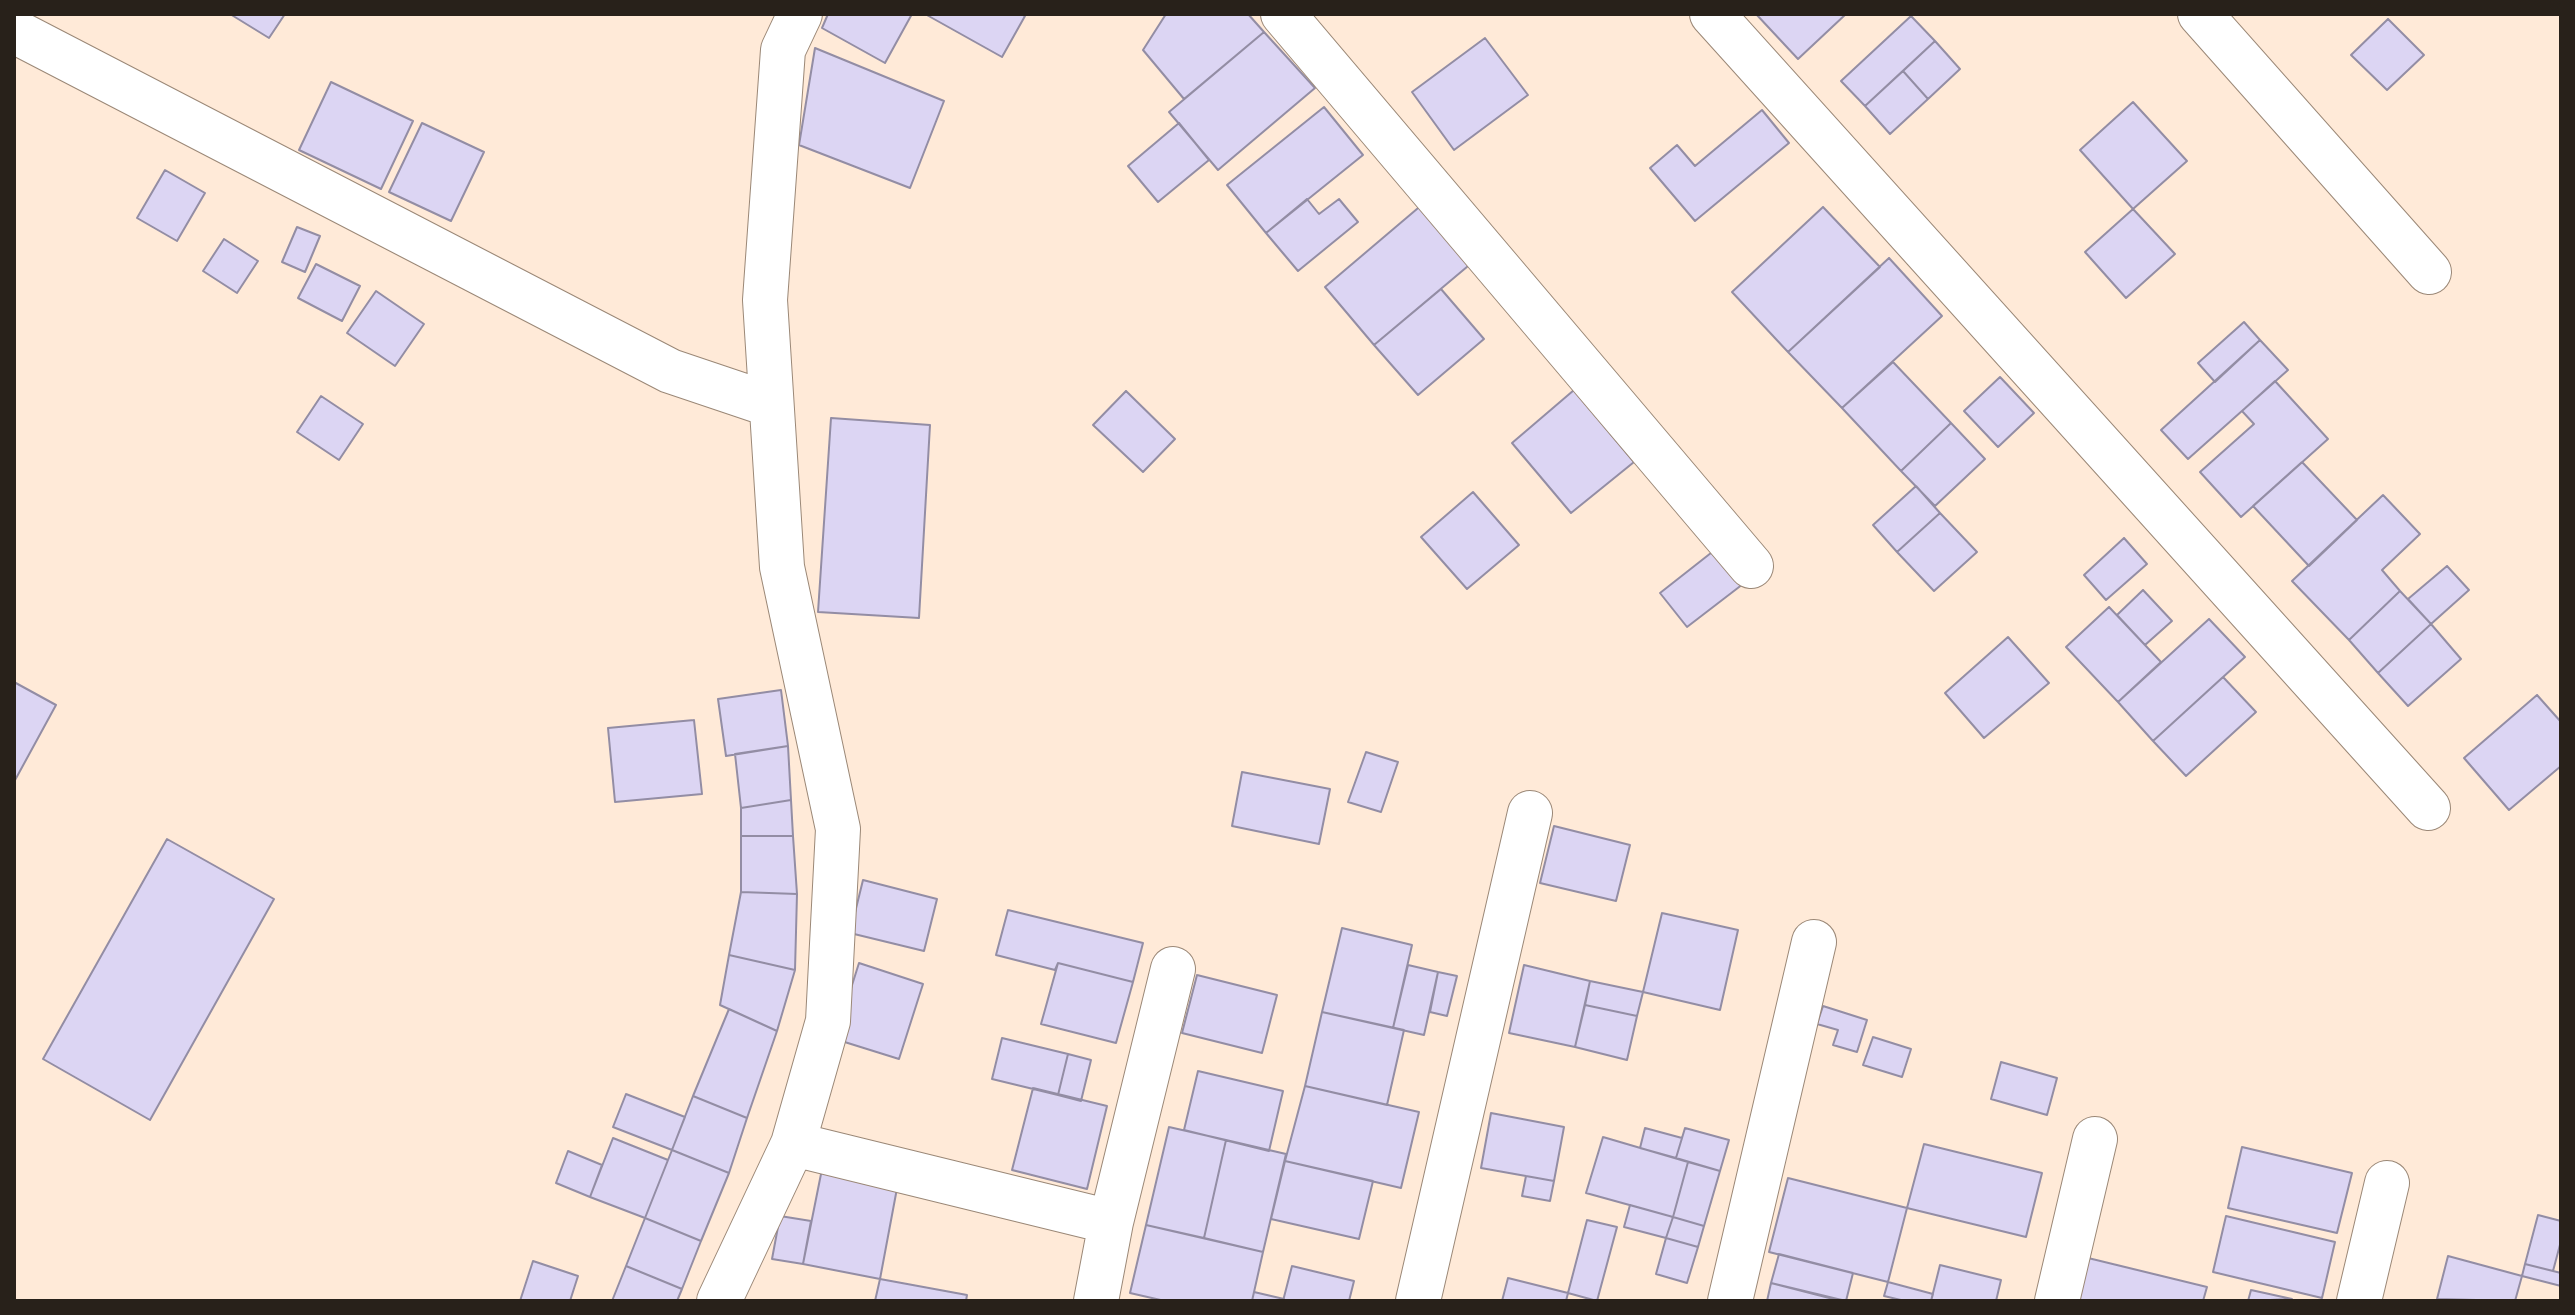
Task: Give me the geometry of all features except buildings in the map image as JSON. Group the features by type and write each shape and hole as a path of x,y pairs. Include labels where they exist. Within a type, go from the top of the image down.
{"street":[{"path":"719,1301 793,1144 828,1021 838,829 782,567 765,300 783,50 800,14"},
{"path":"1283,14 1751,566"},
{"path":"1712,14 2428,808"},
{"path":"2200,14 2429,272"},
{"path":"14,31 670,371 771,405"},
{"path":"1418,1301 1530,813"},
{"path":"1730,1301 1814,942"},
{"path":"1096,1301 1111,1222 1173,969"},
{"path":"2057,1301 2095,1139"},
{"path":"793,1144 1111,1222"},
{"path":"2359,1301 2387,1183"}]}
